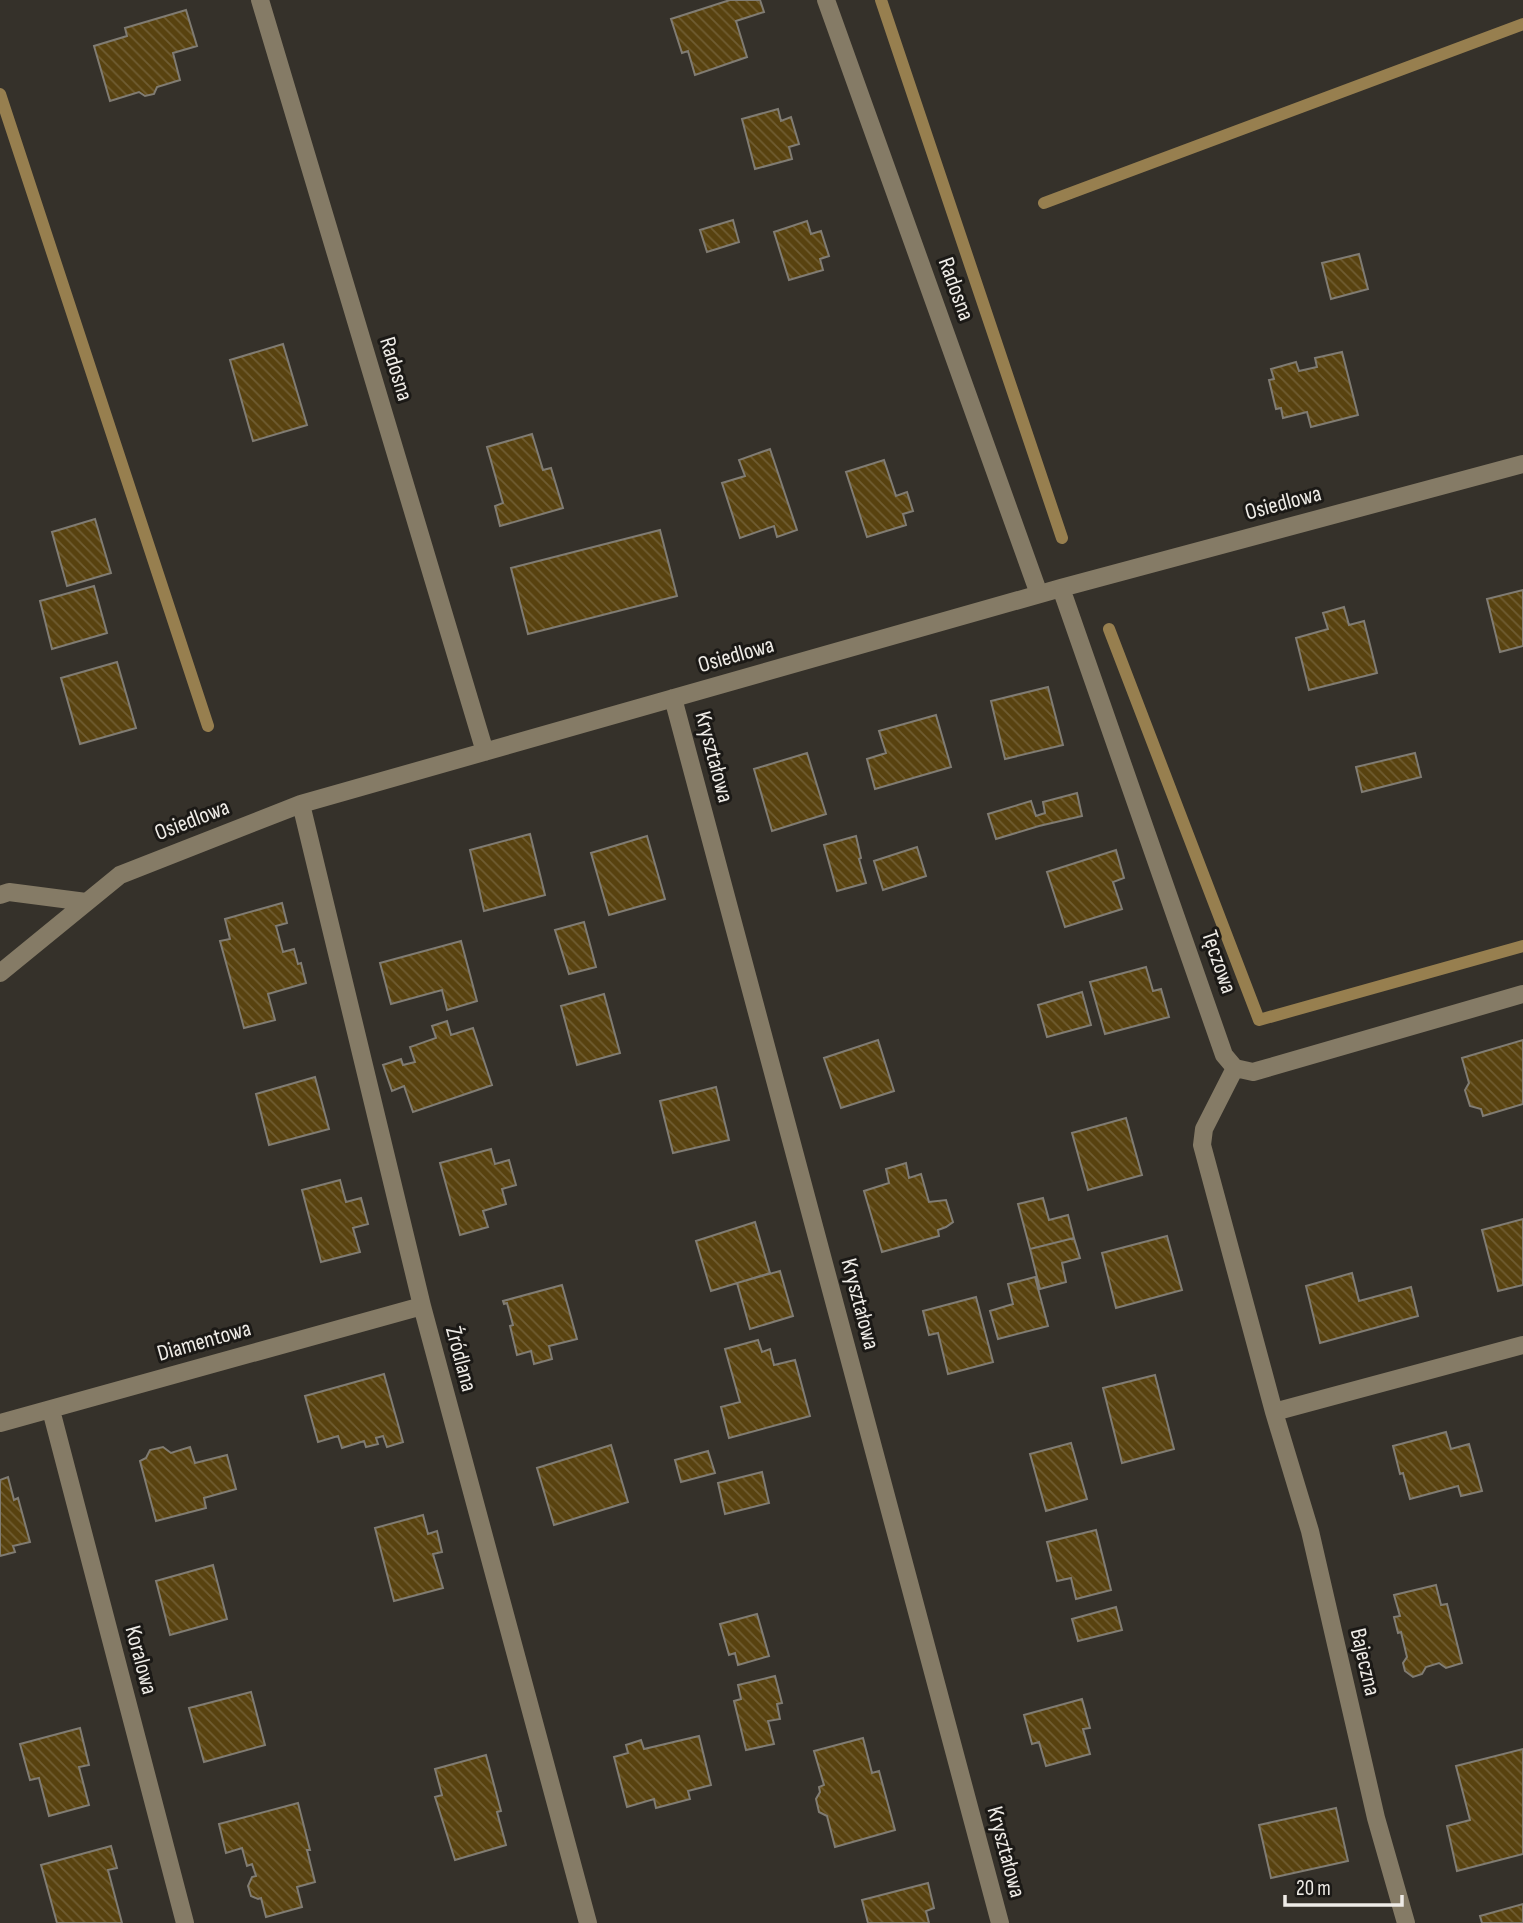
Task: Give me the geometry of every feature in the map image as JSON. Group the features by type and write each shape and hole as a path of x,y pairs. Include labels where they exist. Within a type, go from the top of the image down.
{"street":[{"name":"Radosna","path":"260,0 485,752"},
{"name":"Radosna","path":"826,0 1039,594"},
{"name":"Osiedlowa","path":"0,973 120,875 301,804 1039,594 1523,464"},
{"name":"Tęczowa","path":"1061,588 1224,1055 1235,1068"},
{"name":"Kryształowa","path":"673,698 1000,1923"},
{"name":"Źródlana","path":"301,804 422,1306 588,1923"},
{"path":"0,895 9,892 86,902"},
{"path":"1235,1068 1253,1072 1273,1067 1523,994"},
{"name":"Bajeczna","path":"1235,1068 1204,1129 1202,1145 1274,1412 1310,1531 1376,1818 1406,1923"},
{"name":"Diamentowa","path":"0,1423 422,1306"},
{"path":"1274,1412 1523,1345"},
{"name":"Koralowa","path":"51,1410 185,1923"}],"building":[{"path":"730,0 760,0 764,12 736,21 747,57 695,75 688,51 682,53 671,19"},
{"path":"186,10 197,46 173,53 180,80 157,87 154,94 145,96 139,92 110,101 94,46 127,36 125,28"},
{"path":"778,109 781,121 791,117 799,144 789,147 792,159 755,169 742,119"},
{"path":"733,220 739,242 707,252 700,230"},
{"path":"807,221 811,234 821,231 829,256 820,259 823,270 789,280 774,232"},
{"path":"1359,254 1368,289 1331,299 1322,263"},
{"path":"283,344 307,425 253,441 230,360"},
{"path":"1342,352 1358,415 1311,427 1307,412 1283,418 1281,408 1276,409 1269,380 1274,379 1271,369 1296,362 1299,371 1317,367 1315,358"},
{"path":"532,434 543,470 551,468 563,508 500,526 495,506 503,503 487,447"},
{"path":"770,449 797,530 777,537 774,526 740,538 722,483 745,476 739,460"},
{"path":"884,460 896,496 907,492 913,511 903,514 906,525 867,537 846,472"},
{"path":"95,519 111,573 67,586 52,532"},
{"path":"660,530 677,596 528,634 511,568"},
{"path":"94,586 107,633 52,649 40,601"},
{"path":"1523,590 1523,646 1500,652 1487,599"},
{"path":"1344,607 1349,625 1364,621 1377,673 1309,690 1296,638 1328,629 1323,613"},
{"path":"117,662 136,728 80,744 61,678"},
{"path":"1048,687 1063,745 1005,759 991,701"},
{"path":"936,715 951,767 875,789 867,759 886,753 879,731"},
{"path":"807,753 826,814 772,831 754,769"},
{"path":"1415,753 1421,777 1362,792 1356,767"},
{"path":"1077,793 1082,816 996,839 988,814 1031,801 1036,816 1045,813 1043,802"},
{"path":"530,834 545,895 484,911 470,850"},
{"path":"647,836 665,899 609,915 591,853"},
{"path":"856,836 866,883 837,891 824,845"},
{"path":"917,847 926,876 883,890 874,861"},
{"path":"1116,850 1124,878 1113,882 1122,909 1065,927 1047,872"},
{"path":"282,903 287,923 276,926 283,952 294,949 306,983 268,994 275,1020 244,1028 220,941 230,939 225,919"},
{"path":"584,922 596,967 569,974 555,930"},
{"path":"461,941 477,1001 447,1010 442,990 391,1004 380,963"},
{"path":"1146,967 1153,991 1161,989 1169,1017 1105,1034 1090,982"},
{"path":"1082,992 1091,1025 1047,1037 1038,1005"},
{"path":"604,994 620,1053 577,1065 561,1006"},
{"path":"447,1021 451,1035 473,1028 492,1085 413,1112 404,1086 392,1091 383,1065 401,1059 403,1065 415,1062 410,1047 436,1038 432,1026"},
{"path":"878,1040 894,1091 841,1108 824,1058"},
{"path":"1523,1040 1523,1104 1483,1116 1481,1109 1470,1106 1465,1090 1469,1083 1462,1058"},
{"path":"315,1077 329,1129 269,1145 256,1094"},
{"path":"716,1087 729,1140 673,1153 660,1101"},
{"path":"1126,1118 1142,1175 1088,1190 1072,1133"},
{"path":"491,1149 495,1164 509,1160 516,1185 502,1189 506,1204 483,1211 488,1227 460,1235 440,1163"},
{"path":"906,1163 909,1178 921,1174 929,1202 946,1200 953,1222 938,1230 939,1236 882,1252 864,1191 889,1183 886,1169"},
{"path":"340,1180 346,1202 361,1198 368,1224 353,1228 360,1252 321,1262 302,1190"},
{"path":"1043,1198 1049,1220 1068,1215 1074,1238 1030,1249 1018,1204"},
{"path":"1523,1219 1523,1285 1498,1291 1482,1230"},
{"path":"755,1222 770,1273 711,1291 696,1241"},
{"path":"1167,1236 1182,1290 1116,1308 1102,1253"},
{"path":"1074,1238 1080,1258 1062,1263 1066,1282 1040,1289 1030,1249"},
{"path":"780,1271 793,1316 750,1329 737,1283"},
{"path":"1352,1273 1359,1301 1411,1287 1418,1316 1320,1343 1306,1286"},
{"path":"1035,1277 1048,1326 998,1339 990,1311 1013,1304 1008,1284"},
{"path":"562,1285 577,1339 549,1346 552,1359 534,1364 531,1351 517,1355 510,1326 513,1325 507,1303 504,1304 503,1301"},
{"path":"976,1297 993,1362 948,1374 938,1333 929,1335 923,1311"},
{"path":"758,1340 762,1352 770,1349 774,1365 795,1360 810,1416 729,1438 721,1407 740,1402 725,1349"},
{"path":"384,1374 403,1442 387,1447 383,1436 376,1438 378,1444 366,1447 364,1441 342,1448 338,1436 318,1442 305,1396"},
{"path":"1155,1375 1174,1449 1122,1463 1103,1388"},
{"path":"1446,1432 1451,1449 1469,1444 1482,1491 1461,1496 1458,1486 1410,1499 1393,1446"},
{"path":"1071,1443 1087,1499 1046,1511 1030,1454"},
{"path":"611,1445 628,1502 554,1525 537,1468"},
{"path":"163,1447 171,1453 190,1447 195,1463 227,1455 236,1489 204,1498 206,1508 156,1521 140,1461 146,1458 150,1450"},
{"path":"708,1451 715,1473 681,1482 675,1460"},
{"path":"762,1472 769,1503 725,1514 718,1483"},
{"path":"8,1477 14,1500 18,1498 30,1542 13,1546 15,1552 0,1556 0,1480"},
{"path":"423,1515 428,1534 437,1531 442,1552 433,1554 443,1588 394,1601 375,1528"},
{"path":"1096,1530 1111,1590 1076,1599 1071,1578 1057,1581 1047,1542"},
{"path":"213,1565 227,1619 170,1635 156,1581"},
{"path":"1436,1585 1441,1605 1447,1604 1462,1663 1446,1668 1439,1663 1426,1667 1422,1674 1413,1677 1405,1671 1403,1663 1407,1657 1394,1617 1400,1616 1394,1595"},
{"path":"1116,1607 1122,1630 1078,1641 1072,1619"},
{"path":"757,1614 769,1656 738,1665 735,1653 729,1655 720,1624"},
{"path":"775,1676 782,1703 777,1704 780,1719 768,1721 774,1744 746,1750 734,1701 741,1699 738,1685"},
{"path":"251,1692 265,1745 204,1762 189,1708"},
{"path":"1082,1699 1090,1728 1083,1729 1090,1754 1046,1766 1039,1742 1032,1744 1024,1715"},
{"path":"80,1728 89,1765 79,1767 89,1805 49,1816 39,1778 30,1780 20,1744"},
{"path":"699,1736 711,1785 688,1791 690,1799 656,1808 654,1799 627,1807 614,1757 628,1753 626,1745 641,1740 644,1749"},
{"path":"863,1738 872,1773 879,1771 895,1830 835,1847 827,1816 819,1812 816,1799 820,1792 819,1787 824,1785 814,1751"},
{"path":"1523,1749 1523,1854 1457,1871 1447,1826 1470,1820 1456,1766"},
{"path":"486,1755 501,1811 497,1812 506,1845 455,1860 435,1797 442,1795 435,1769"},
{"path":"298,1803 315,1882 297,1887 302,1907 266,1917 261,1898 251,1896 248,1886 252,1877 256,1876 252,1864 247,1866 242,1848 226,1853 219,1824"},
{"path":"1336,1808 1348,1861 1271,1878 1259,1825"},
{"path":"111,1846 117,1868 108,1870 122,1923 57,1923 41,1865"},
{"path":"928,1883 934,1908 926,1911 929,1923 868,1923 862,1900"},
{"path":"1523,1904 1523,1923 1482,1923 1480,1916"}],"waterway":[{"path":"881,0 1062,538"},
{"path":"1044,203 1523,24"},
{"path":"0,94 208,726"},
{"path":"1109,629 1259,1020 1523,946"}]}
